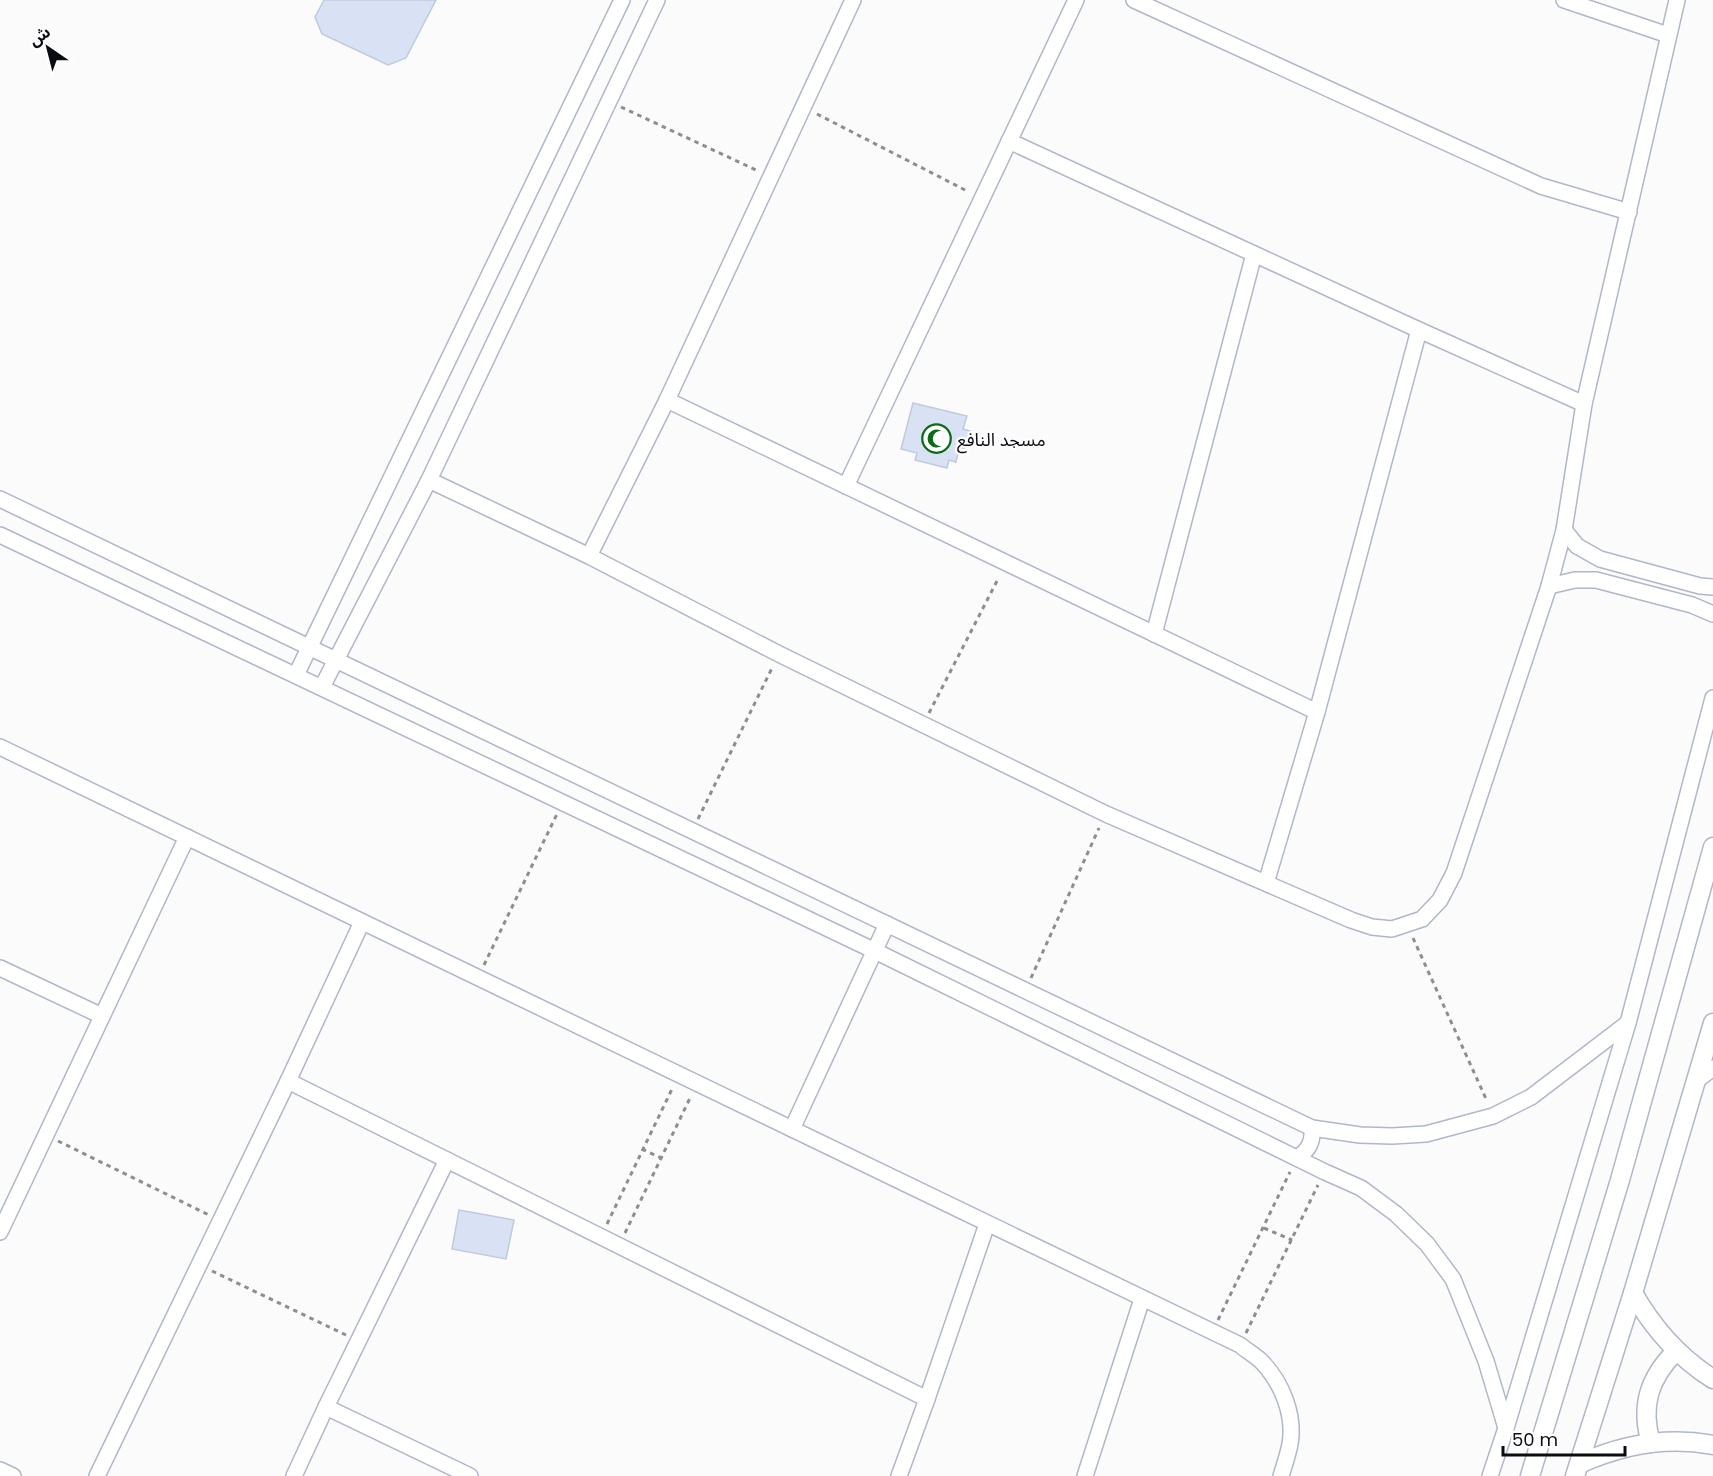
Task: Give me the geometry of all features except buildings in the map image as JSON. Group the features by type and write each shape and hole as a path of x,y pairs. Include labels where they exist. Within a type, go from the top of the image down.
{"street":[{"path":"296,675 622,0"},
{"path":"321,687 429,480 657,0"},
{"path":"589,556 668,400 853,0"},
{"path":"846,486 1076,0"},
{"path":"1134,0 1541,186 1629,212"},
{"path":"1564,0 1668,35"},
{"path":"429,480 589,556 779,654 1106,814 1351,920 1372,927 1392,929 1422,920 1447,889 1454,873 1550,586 1564,530 1584,404 1677,0"},
{"path":"1009,141 1584,404"},
{"path":"1154,634 1254,254"},
{"path":"1266,883 1317,712 1419,330"},
{"path":"668,400 1317,712"},
{"path":"0,499 308,649 1312,1128 1360,1135 1426,1134 1493,1116 1531,1097 1628,1023"},
{"path":"1564,530 1576,546 1600,559 1700,586 1713,587"},
{"path":"0,535 563,801 1361,1188 1396,1214 1427,1244 1453,1279 1486,1361 1506,1428"},
{"path":"1550,586 1575,580 1596,580 1692,605 1713,614"},
{"path":"1490,1476 1628,1023 1713,698"},
{"path":"0,747 1240,1345 1261,1361 1273,1375 1288,1407 1291,1425 1290,1443 1281,1476"},
{"path":"0,1232 187,837"},
{"path":"1530,1476 1708,885 1713,847"},
{"path":"97,1476 363,922"},
{"path":"792,1129 887,924"},
{"path":"0,968 102,1016"},
{"path":"1577,1470 1633,1293 1713,1023"},
{"path":"1696,1081 1713,1068"},
{"path":"288,1081 927,1399"},
{"path":"1297,1158 1310,1146 1313,1137 1312,1128"},
{"path":"294,1476 447,1160"},
{"path":"899,1476 987,1224"},
{"path":"1633,1293 1652,1324 1676,1351 1713,1379"},
{"path":"1085,1476 1142,1299"},
{"path":"1652,1443 1646,1418 1649,1393 1660,1370 1676,1351"},
{"path":"326,1407 470,1476"},
{"path":"1577,1470 1614,1450 1652,1443 1689,1442 1713,1445"},
{"path":"0,1470 13,1476"}],"path":[{"path":"608,101 770,177"},
{"path":"802,106 981,198"},
{"path":"923,725 1006,562"},
{"path":"692,831 779,654"},
{"path":"478,977 563,801"},
{"path":"1026,990 1106,814"},
{"path":"1407,925 1493,1116"},
{"path":"601,1237 679,1075"},
{"path":"619,1245 697,1084"},
{"path":"46,1135 221,1221"},
{"path":"642,1149 661,1158"},
{"path":"1212,1332 1297,1158"},
{"path":"1240,1345 1325,1172"},
{"path":"1264,1228 1292,1240"},
{"path":"199,1265 358,1341"}],"place":[{"name":"مسجد النافع","path":"936,439"}]}
